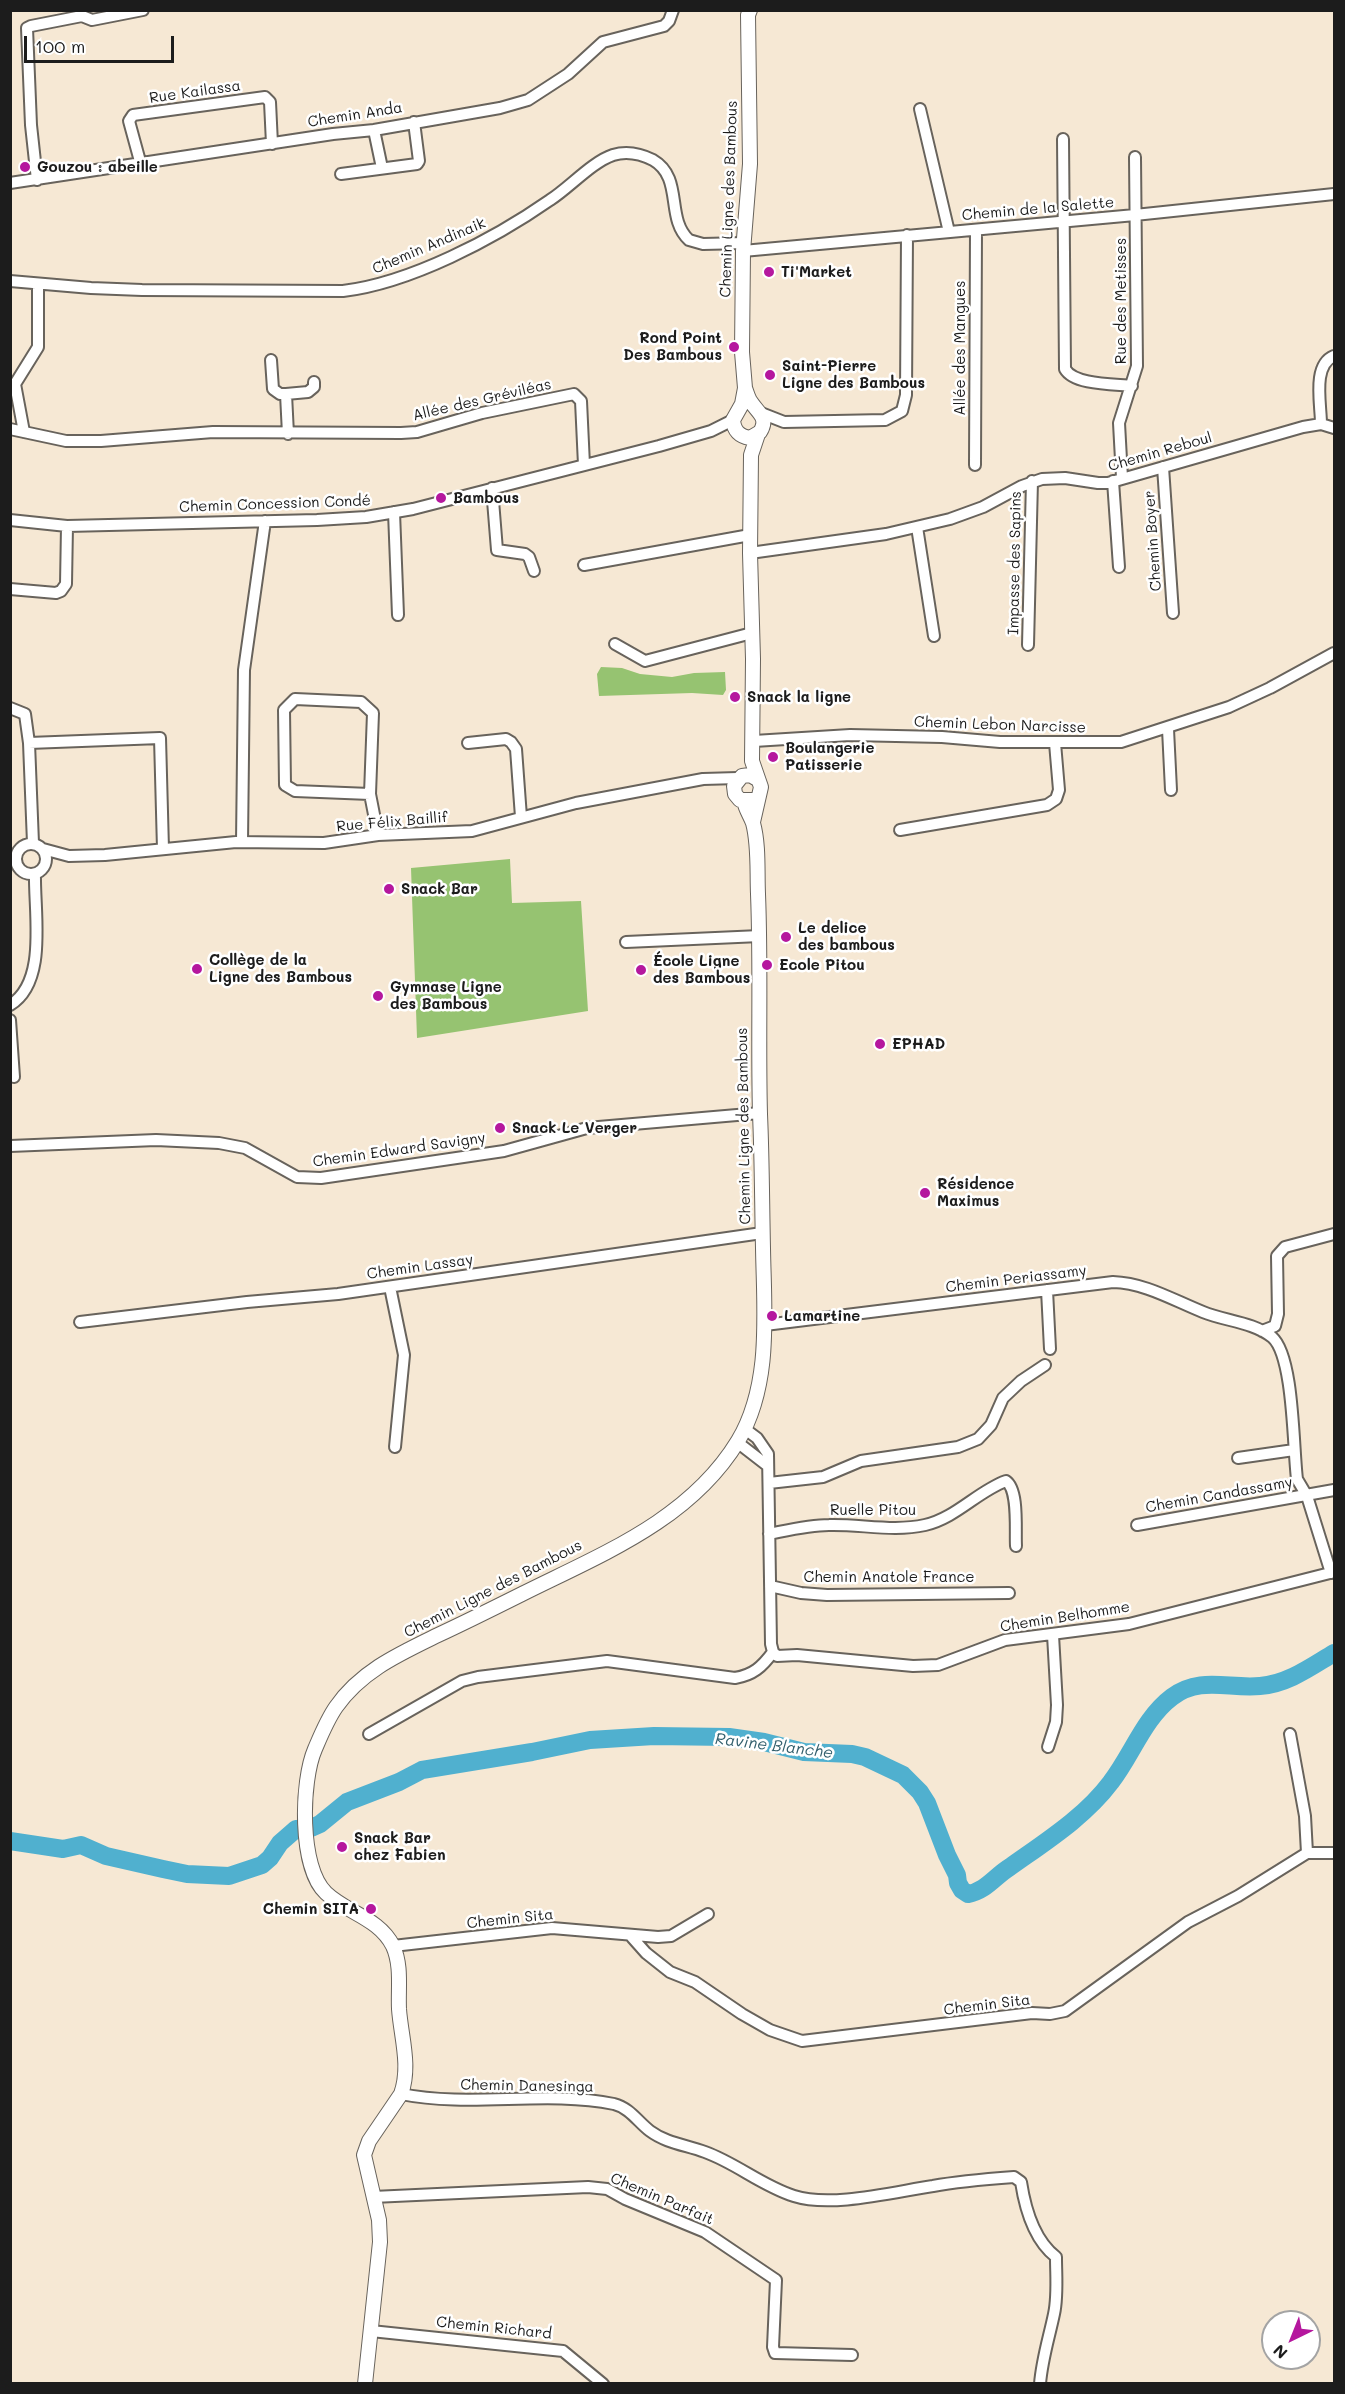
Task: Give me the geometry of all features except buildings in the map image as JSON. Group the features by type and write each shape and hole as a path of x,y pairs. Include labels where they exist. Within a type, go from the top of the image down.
{"main road":[{"name":"Chemin Ligne des Bambous","path":"737,424 745,388 742,352 744,247 750,165 748,15 750,10"},
{"name":"Chemin Ligne des Bambous","path":"745,388 759,411"},
{"path":"737,424 748,407 759,411 764,422 751,455 750,553 754,741 752,761 761,787 759,795 752,801 740,797 734,786 752,761"},
{"path":"737,424 750,438 760,432"},
{"path":"737,424 751,455"},
{"path":"740,777 750,775 757,779"},
{"name":"Chemin Ligne des Bambous","path":"393,1946 380,1929 325,1893 315,1879 309,1856 304,1795 310,1760 337,1705 378,1665 526,1592 665,1519 704,1485 737,1442 745,1428 758,1393 765,1325 760,1113 760,936 753,822 759,795"},
{"name":"Chemin Ligne des Bambous","path":"740,797 753,822"},
{"path":"365,2384 380,2242 379,2220 363,2155 369,2141 401,2094 406,2068 399,2005 400,1983 393,1946"}],"street":[{"path":"37,180 31,125 27,28 82,16 92,20 143,10"},
{"name":"Chemin Anda","path":"10,183 141,165 333,134 374,130 500,108 528,100 567,74 603,42 664,26 669,21 673,10"},
{"name":"Rue Kailassa","path":"141,165 129,121 133,115 265,97 270,102 272,144"},
{"path":"920,109 949,232"},
{"path":"341,174 414,165 420,161 414,122"},
{"path":"374,130 382,168"},
{"path":"1063,139 1065,369 1077,380 1131,386"},
{"name":"Chemin Andinaik","path":"10,281 91,288 190,291 343,291 367,288 416,271 493,235 554,198 600,162 613,155 627,153 641,155 665,170 674,190 679,224 689,240 703,244 744,247"},
{"name":"Rue des Metisses","path":"1119,567 1119,423 1137,366 1135,157"},
{"name":"Chemin de la Salette","path":"744,247 976,230 1335,194"},
{"name":"Allée des Mangues","path":"975,465 976,230"},
{"path":"760,432 784,422 885,420 902,411 906,395 907,235"},
{"path":"24,432 15,384 38,347 38,284"},
{"path":"1321,424 1321,371 1328,358 1335,356"},
{"path":"271,360 273,389 280,394 308,392 314,387 314,382"},
{"path":"286,394 288,434"},
{"name":"Allée des Gréviléas","path":"10,429 66,441 101,441 213,432 288,434 417,432 482,413 574,394 581,401 584,465"},
{"path":"759,411 784,422"},
{"name":"Chemin Concession Condé","path":"10,520 67,526 265,522 366,517 584,465 737,424"},
{"name":"Chemin Reboul","path":"750,553 865,537 950,519 983,507 1032,482 1053,478 1098,483 1118,480 1303,427 1321,424 1335,428"},
{"name":"Chemin Boyer","path":"1163,467 1173,613"},
{"name":"Impasse des Sapins","path":"1028,645 1032,482"},
{"path":"492,488 497,550 529,556 534,572"},
{"path":"394,512 399,615"},
{"path":"242,842 244,670 265,522"},
{"path":"10,589 56,593 61,591 66,584 67,526"},
{"path":"916,527 934,636"},
{"path":"584,565 750,535"},
{"path":"615,644 645,661 752,633"},
{"name":"Chemin Lebon Narcisse","path":"754,741 850,735 942,737 1000,742 1120,742 1168,729 1228,707 1270,688 1335,653"},
{"path":"370,794 295,791 285,785 284,710 295,699 361,702 373,713 370,794 378,835"},
{"path":"10,708 25,714 38,846 46,855 45,866 35,874 23,872 13,861 21,848 38,846"},
{"path":"1168,729 1171,790"},
{"path":"29,742 160,738 163,849"},
{"path":"468,743 506,739 516,749 520,817"},
{"path":"900,830 1047,805 1056,799 1059,790 1055,742"},
{"name":"Rue Félix Baillif","path":"38,846 69,856 105,855 242,842 324,843 378,835 472,831 576,803 703,780 740,777"},
{"path":"711,780 740,797"},
{"name":"Rue Félix Baillif","path":"45,866 69,856"},
{"path":"10,1005 20,999 36,965 35,874"},
{"path":"626,942 760,936"},
{"path":"10,1020 14,1077"},
{"name":"Chemin Edward Savigny","path":"10,1146 156,1140 219,1143 245,1148 297,1177 321,1178 504,1150 587,1128 760,1113"},
{"name":"Chemin Lassay","path":"80,1322 390,1287 762,1233"},
{"path":"1262,1331 1275,1326 1278,1314 1277,1256 1284,1247 1335,1234"},
{"name":"Chemin Periassamy","path":"765,1325 1127,1282 1205,1313 1262,1331"},
{"path":"390,1287 404,1355 395,1447"},
{"path":"1047,1290 1050,1349"},
{"path":"1262,1331 1276,1342 1285,1361 1297,1479 1307,1496 1333,1572"},
{"path":"769,1483 823,1476 861,1461 958,1447 978,1439 991,1425 1003,1398 1021,1381 1045,1365"},
{"path":"369,1734 462,1681 478,1677 607,1661 735,1678 744,1677 762,1667 772,1648 768,1454 765,1447 745,1428"},
{"path":"737,1442 768,1466"},
{"path":"1238,1458 1294,1450"},
{"name":"Ruelle Pitou","path":"770,1534 830,1525 872,1528 926,1525 952,1513 1006,1481 1011,1484 1014,1493 1016,1546"},
{"name":"Chemin Candassamy","path":"1137,1525 1335,1490"},
{"name":"Chemin Belhomme","path":"772,1648 777,1656 797,1655 926,1667 957,1660 1005,1640 1129,1624 1333,1572"},
{"name":"Chemin Anatole France","path":"770,1586 801,1593 827,1594 1009,1593"},
{"path":"1048,1747 1056,1722 1057,1705 1053,1635"},
{"path":"1290,1734 1305,1816 1307,1853 1335,1853"},
{"name":"Chemin Sita","path":"630,1935 646,1953 670,1972 695,1982 770,2030 802,2041 1032,2013 1050,2014 1065,2011 1188,1922 1238,1896 1307,1853"},
{"name":"Chemin Sita","path":"393,1946 543,1928 671,1936 708,1914"},
{"name":"Chemin Danesinga","path":"401,2094 455,2100 578,2100 616,2104 633,2114 650,2131 680,2146 705,2152 769,2186 796,2197 827,2201 959,2182 1014,2177 1021,2182 1024,2200 1033,2225 1046,2249 1056,2257 1057,2285 1054,2313 1045,2346 1040,2384"},
{"name":"Chemin Parfait","path":"373,2197 588,2187 607,2189 625,2199 705,2232 776,2280 773,2347 775,2353 852,2355"},
{"name":"Chemin Richard","path":"371,2331 563,2351 603,2384"}],"green space":[{"path":"601,667 622,668 640,674 672,677 694,673 725,672 726,690 723,695 692,693 599,696 597,674"},
{"path":"510,859 512,903 581,901 588,1011 417,1038 411,868"}],"waterway":[{"name":"Ravine Blanche","path":"10,1841 63,1849 81,1845 106,1856 163,1869 187,1874 229,1876 262,1865 280,1843 296,1829 311,1828 320,1824 347,1802 399,1782 422,1770 590,1740 654,1736 729,1737 764,1742 804,1752 852,1754 865,1757 903,1775 920,1792 927,1803 957,1875 958,1883 968,1894 985,1887 1089,1807 1119,1771 1154,1715 1172,1697 1193,1687 1204,1685 1270,1685 1299,1674 1334,1653"}],"place":[{"name":"Gouzou : abeille","path":"25,167"},
{"name":"Ti'Market","path":"769,272"},
{"name":"Rond Point Des Bambous","path":"734,347"},
{"name":"Saint-Pierre Ligne des Bambous","path":"770,375"},
{"name":"Bambous","path":"441,498"},
{"name":"Snack la ligne","path":"735,697"},
{"name":"Boulangerie Patisserie","path":"773,757"},
{"name":"Snack Bar","path":"389,889"},
{"name":"Le delice des bambous","path":"786,937"},
{"name":"Ecole Pitou","path":"767,965"},
{"name":"Collège de la Ligne des Bambous","path":"197,969"},
{"name":"École Ligne des Bambous","path":"641,970"},
{"name":"Gymnase Ligne des Bambous","path":"378,996"},
{"name":"EPHAD","path":"880,1044"},
{"name":"Snack Le Verger","path":"500,1128"},
{"name":"Résidence Maximus","path":"925,1193"},
{"name":"Lamartine","path":"772,1316"},
{"name":"Snack Bar chez Fabien","path":"342,1847"},
{"name":"Chemin SITA","path":"371,1909"}]}
